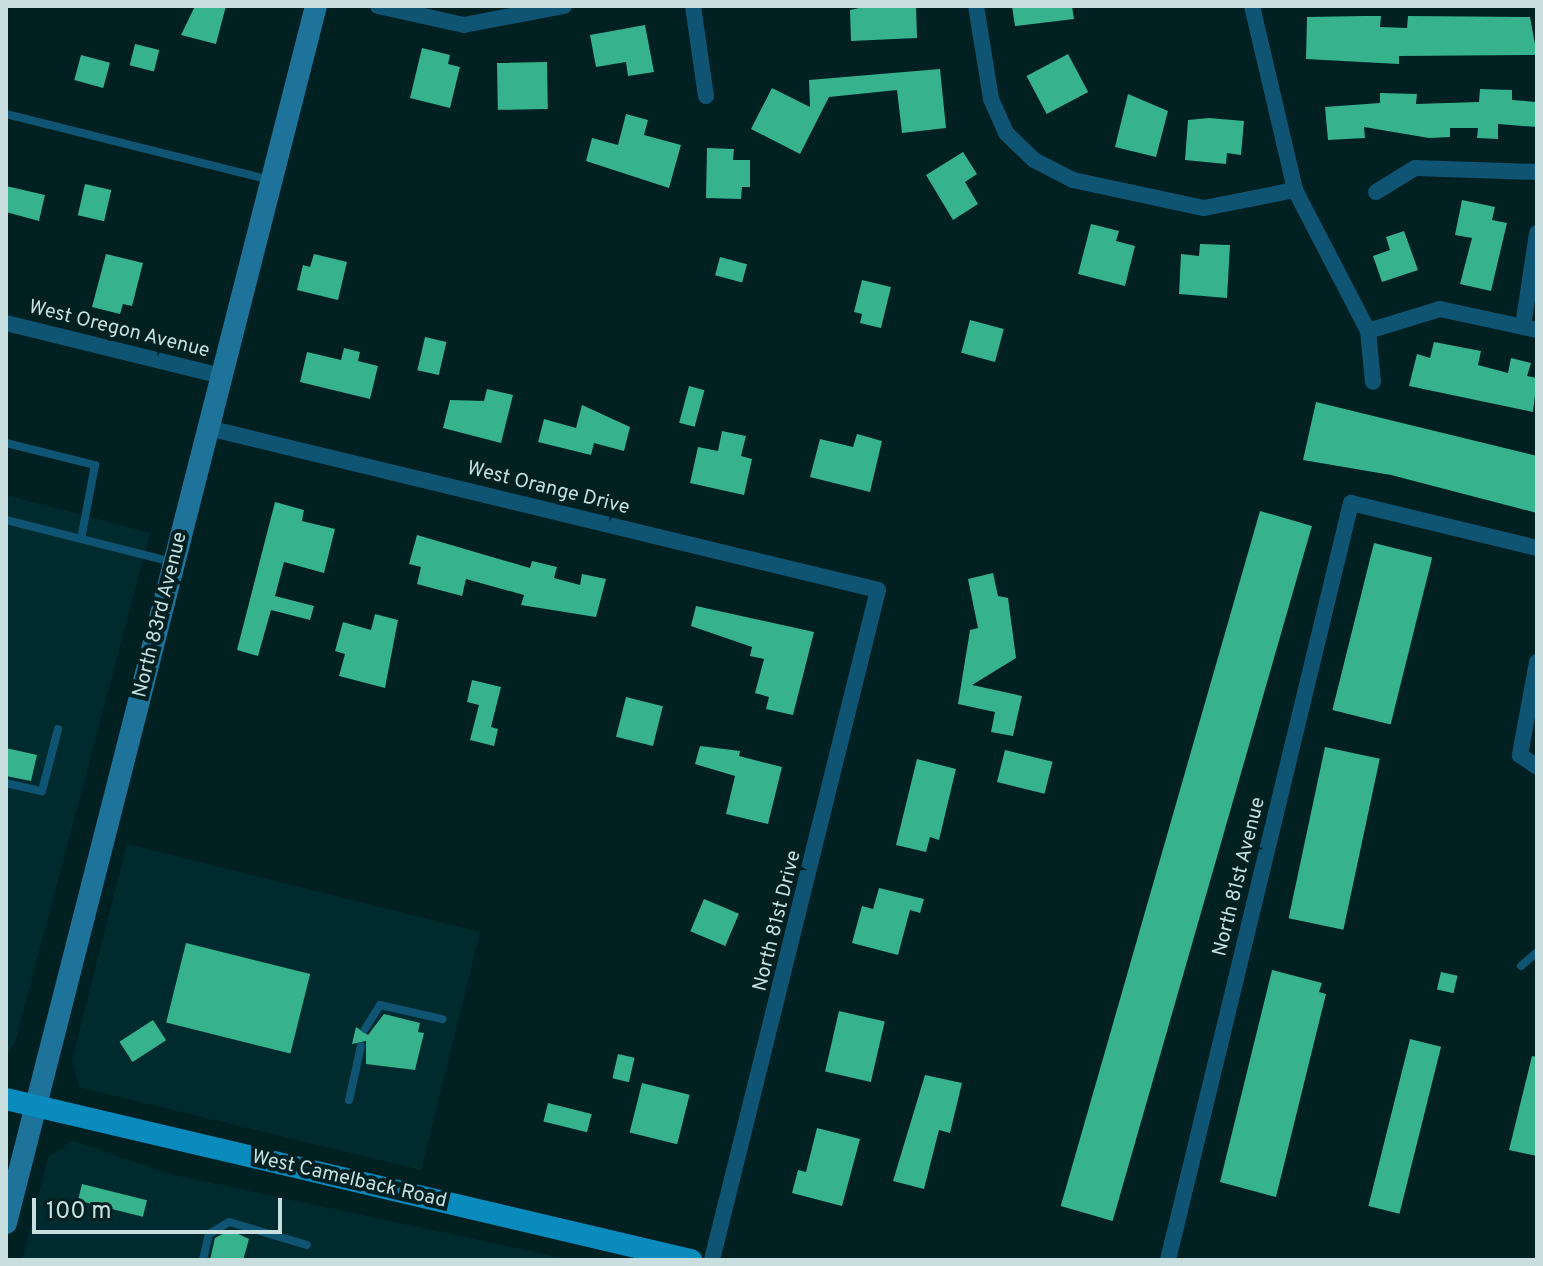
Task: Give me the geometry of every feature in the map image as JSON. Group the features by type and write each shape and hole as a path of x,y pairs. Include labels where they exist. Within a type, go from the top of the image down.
{"main road":[{"name":"North 83rd Avenue","path":"6,1223 316,6"},
{"name":"West Camelback Road","path":"6,1099 691,1260"}],"street":[{"path":"378,6 464,25 564,6"},
{"path":"693,6 706,96"},
{"path":"976,6 991,99 1006,133 1034,160 1073,180 1204,208 1295,190"},
{"path":"1252,6 1295,190 1368,331 1373,382"},
{"path":"1376,192 1415,168 1537,172"},
{"path":"1368,331 1440,309 1530,328 1537,233"},
{"name":"West Oregon Avenue","path":"6,323 221,376"},
{"name":"West Orange Drive","path":"208,428 878,590"},
{"name":"North 81st Avenue","path":"1168,1260 1351,503 1537,548"},
{"name":"North 81st Drive","path":"712,1260 878,590"},
{"path":"1537,662 1520,755 1537,767"}],"lane":[{"path":"6,114 271,180"},
{"path":"6,443 95,465 81,539"},
{"path":"6,520 174,563"},
{"path":"6,783 42,791 58,729"},
{"path":"1521,966 1537,952"},
{"path":"365,1029 380,1005 442,1019"},
{"path":"349,1100 361,1046"},
{"path":"203,1260 215,1227 229,1222 307,1245"}],"shaded area":[{"path":"6,495 150,533 15,1042 6,1056"},
{"path":"127,844 480,932 421,1170 79,1087 72,1060"},
{"path":"73,1141 170,1174 572,1260 22,1260 48,1157"}],"building":[{"path":"195,6 226,6 216,44 181,35"},
{"path":"868,6 916,6 917,38 851,41 850,10"},
{"path":"1012,6 1072,6 1074,19 1015,26"},
{"path":"1381,16 1380,27 1407,28 1408,16 1530,17 1537,55 1399,56 1399,64 1306,59 1307,17"},
{"path":"645,25 654,72 628,76 626,62 596,67 590,35"},
{"path":"135,44 159,50 154,71 130,65"},
{"path":"422,48 450,55 448,64 460,67 450,108 410,98"},
{"path":"1068,54 1088,92 1047,114 1027,76"},
{"path":"81,55 110,63 103,88 74,80"},
{"path":"547,62 548,109 498,110 497,63"},
{"path":"940,69 946,128 902,133 897,90 829,97 800,154 751,129 772,88 810,107 809,80"},
{"path":"1480,89 1512,90 1512,100 1537,102 1537,127 1498,124 1498,139 1477,138 1478,128 1450,128 1450,137 1429,138 1364,127 1365,138 1328,140 1325,107 1380,103 1380,93 1417,94 1416,104 1479,102"},
{"path":"1128,94 1168,111 1156,157 1115,147"},
{"path":"626,114 648,120 644,135 681,145 669,188 586,161 592,138 618,145"},
{"path":"1188,120 1244,121 1241,155 1227,153 1226,164 1185,160"},
{"path":"707,148 734,149 733,160 750,160 750,187 742,187 741,199 706,198"},
{"path":"963,152 977,174 965,182 978,204 953,220 926,175"},
{"path":"85,184 111,190 104,221 78,215"},
{"path":"6,186 45,195 39,221 6,212"},
{"path":"1462,200 1495,207 1492,220 1507,223 1491,291 1460,284 1472,238 1455,235"},
{"path":"1091,224 1119,231 1116,241 1135,246 1125,286 1078,274"},
{"path":"1404,231 1418,270 1382,282 1373,256 1390,250 1386,237"},
{"path":"1200,244 1230,245 1227,298 1179,294 1181,254 1199,256"},
{"path":"106,254 143,263 132,306 123,304 120,314 92,307"},
{"path":"314,254 347,262 338,300 297,290 303,265 310,267"},
{"path":"720,257 747,264 742,283 715,275"},
{"path":"862,280 891,287 881,328 860,323 862,314 854,312"},
{"path":"970,320 1004,329 995,362 961,353"},
{"path":"425,337 446,342 439,375 417,370"},
{"path":"1434,342 1481,351 1478,365 1508,373 1511,358 1531,363 1527,376 1537,378 1533,412 1409,386 1417,354 1430,358"},
{"path":"344,348 360,352 358,361 378,366 370,399 300,382 307,352 341,360"},
{"path":"689,386 704,390 695,427 679,423"},
{"path":"487,389 513,395 501,443 443,428 450,400 484,401"},
{"path":"1316,402 1537,456 1537,513 1391,475 1303,460"},
{"path":"582,405 630,427 624,451 594,443 591,455 538,442 544,419 576,428"},
{"path":"722,431 746,436 741,456 752,459 744,495 690,483 698,447 718,451"},
{"path":"857,434 882,441 870,492 810,477 820,439 853,447"},
{"path":"275,502 304,510 302,521 335,529 324,573 284,562 275,596 314,606 310,620 271,610 258,656 237,650"},
{"path":"1260,511 1312,526 1113,1221 1061,1206"},
{"path":"417,535 530,568 532,561 557,567 554,578 580,585 582,574 606,579 596,617 521,605 524,595 466,579 462,596 417,584 421,567 409,564"},
{"path":"1374,543 1432,558 1391,724 1332,710"},
{"path":"993,573 998,596 1008,598 1016,658 972,685 1022,696 1013,736 991,732 995,712 958,704 970,630 978,628 968,579"},
{"path":"696,606 814,632 793,715 766,709 769,697 755,693 764,659 750,656 752,647 691,626"},
{"path":"375,614 398,620 385,688 339,676 345,654 335,651 343,622 371,630"},
{"path":"472,680 501,687 491,727 498,729 494,746 470,740 479,705 467,702"},
{"path":"626,697 663,706 653,746 616,737"},
{"path":"700,746 740,751 739,756 782,767 768,824 726,814 735,776 695,764"},
{"path":"1325,747 1380,759 1343,930 1289,918"},
{"path":"6,748 37,755 31,781 6,776"},
{"path":"1005,750 1053,762 1045,794 997,782"},
{"path":"917,759 956,769 939,840 930,837 926,852 896,845"},
{"path":"879,888 924,899 920,913 910,910 898,955 852,943 862,906 873,909"},
{"path":"704,899 739,914 725,946 690,931"},
{"path":"186,943 310,974 290,1054 166,1023"},
{"path":"1272,970 1322,983 1319,992 1326,994 1276,1197 1220,1182"},
{"path":"1441,972 1458,976 1454,993 1437,990"},
{"path":"839,1011 885,1022 871,1082 825,1071"},
{"path":"384,1014 420,1023 418,1032 424,1033 415,1070 366,1064 366,1041 352,1044 356,1027 368,1035"},
{"path":"153,1020 166,1040 133,1062 119,1042"},
{"path":"1410,1039 1441,1047 1399,1214 1368,1206"},
{"path":"618,1054 635,1058 629,1082 612,1078"},
{"path":"1532,1056 1537,1057 1537,1156 1509,1150"},
{"path":"925,1075 962,1083 950,1133 939,1130 924,1189 893,1181"},
{"path":"642,1083 690,1095 677,1144 630,1132"},
{"path":"548,1103 592,1114 587,1132 543,1121"},
{"path":"817,1128 860,1139 842,1206 792,1193 798,1170 806,1172"},
{"path":"82,1184 147,1200 143,1217 78,1200"},
{"path":"230,1230 249,1239 243,1260 210,1260 215,1238"}]}
